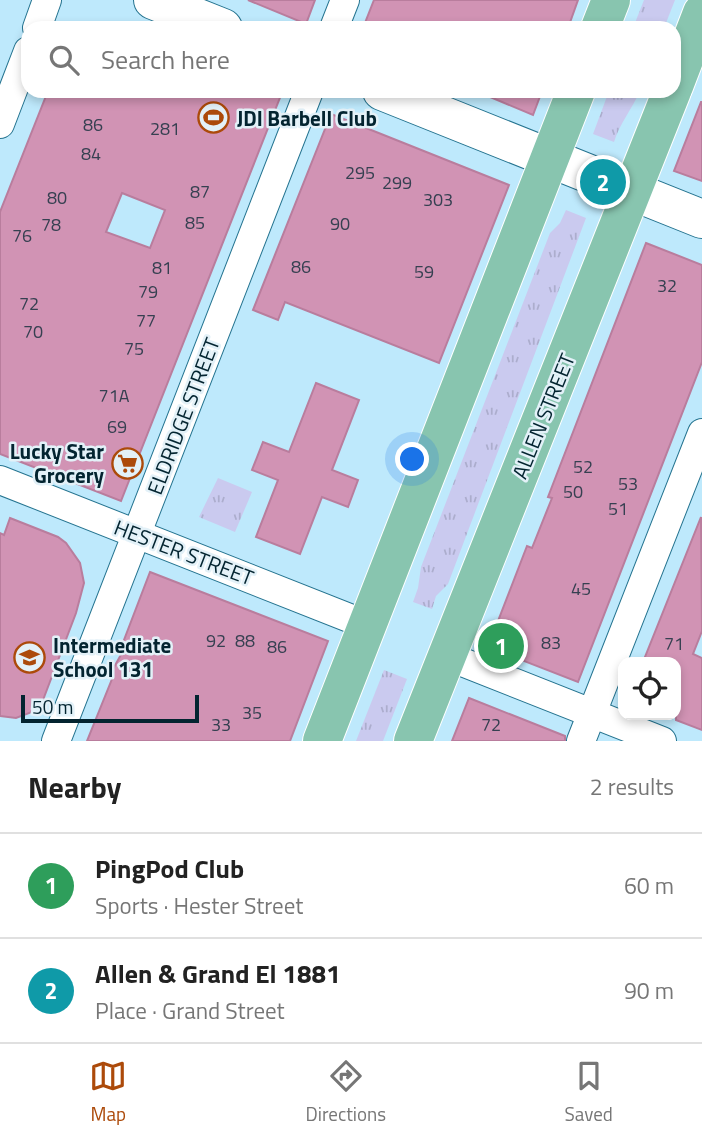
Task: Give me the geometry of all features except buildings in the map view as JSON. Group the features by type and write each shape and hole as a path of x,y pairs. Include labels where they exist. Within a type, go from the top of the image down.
{"main road":[{"path":"153,0 206,21"},
{"path":"603,21 611,0"},
{"path":"681,68 702,13"},
{"path":"399,98 702,219"},
{"path":"322,741 573,98"},
{"name":"ALLEN STREET","path":"413,741 669,98"}],"street":[{"path":"40,21 47,0"},
{"path":"337,21 345,0"},
{"path":"0,124 21,69"},
{"name":"ELDRIDGE STREET","path":"56,741 306,98"},
{"path":"581,741 702,433"},
{"name":"HESTER STREET","path":"0,480 367,625"},
{"path":"447,656 662,741"}],"green space":[{"path":"644,0 675,0 667,21 636,21"},
{"path":"606,98 636,98 614,142 593,134"},
{"path":"566,210 586,218 448,584 436,596 432,609 413,602 421,567 550,233 560,223"},
{"path":"218,478 252,492 235,532 199,517"},
{"path":"384,670 407,679 383,741 356,741"}],"place":[{"name":"JDI Barbell Club","path":"214,118"},
{"name":"Allen & Grand El 1881","path":"603,182"},
{"name":"Lucky Star Grocery","path":"127,463"},
{"name":"PingPod Club","path":"501,646"},
{"name":"Intermediate School 131","path":"30,657"}]}
